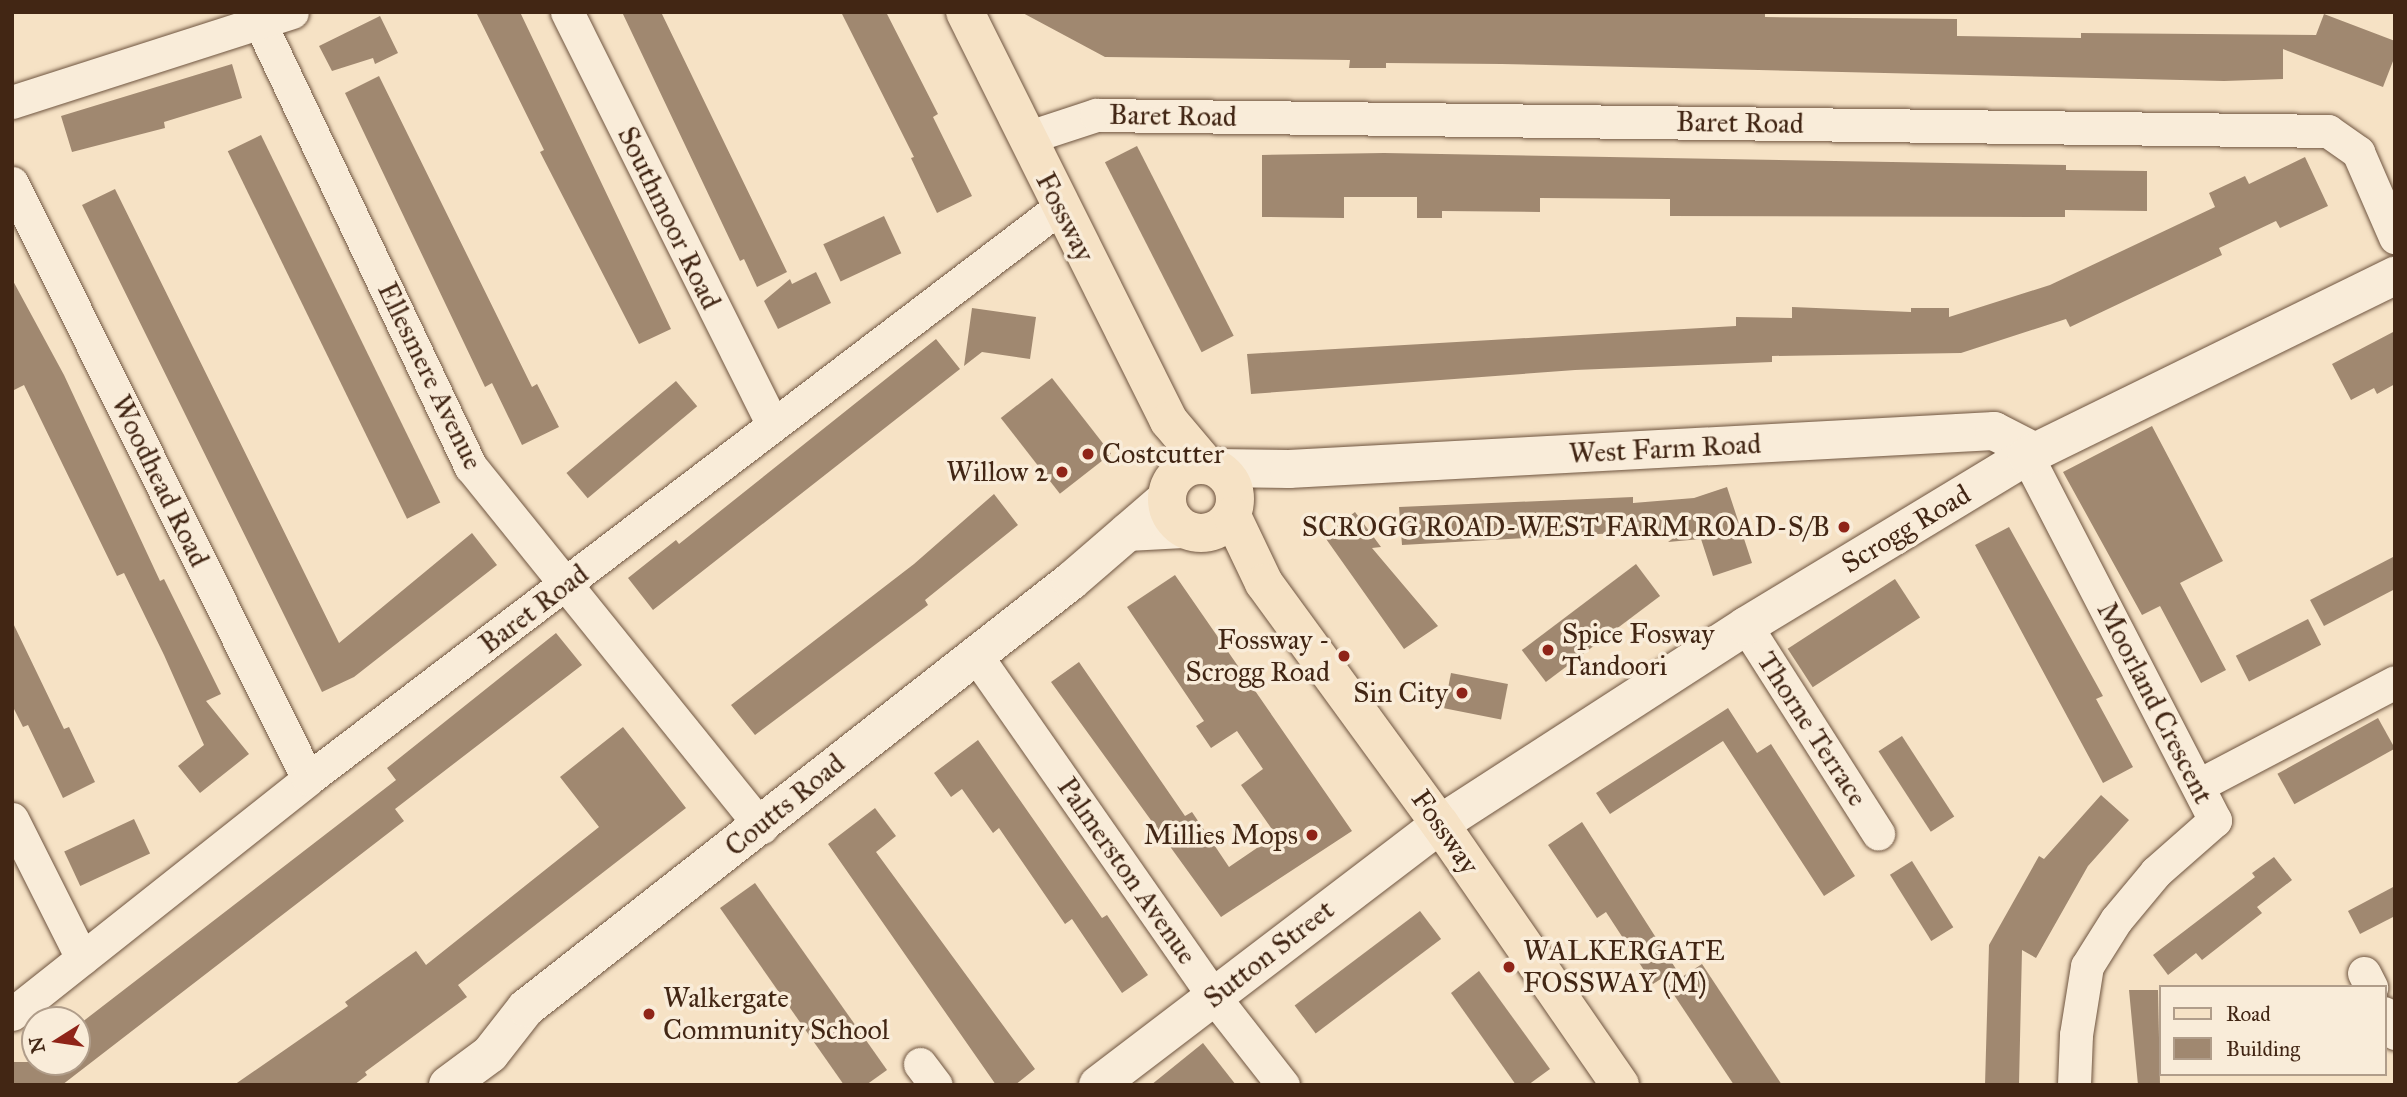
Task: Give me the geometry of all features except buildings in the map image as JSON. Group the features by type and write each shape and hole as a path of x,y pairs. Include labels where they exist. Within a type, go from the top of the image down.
{"main road":[{"name":"Fossway","path":"965,12 1059,208 1169,421 1198,511 1264,583 1440,824 1620,1085"},
{"name":"Fossway","path":"1169,421 1211,466 1232,483 1198,511"},
{"path":"1198,511 1184,469 1211,466"}],"street":[{"path":"12,102 292,12"},
{"name":"Southmoor Road","path":"567,12 772,424"},
{"name":"Ellesmere Avenue","path":"259,21 471,467 762,827"},
{"name":"Baret Road","path":"1026,138 1096,115 2328,131 2358,152 2395,237"},
{"name":"Woodhead Road","path":"12,183 308,779"},
{"name":"Baret Road","path":"12,1014 308,779 568,584 772,424 1059,208"},
{"name":"Scrogg Road","path":"1440,824 1746,626 2031,454 2395,276"},
{"name":"West Farm Road","path":"1211,466 1289,469 1994,430 2031,454"},
{"name":"Moorland Crescent","path":"2031,454 2215,820 2156,872 2116,920 2087,966 2076,1035 2074,1085"},
{"path":"1198,511 1289,469"},
{"name":"Coutts Road","path":"448,1085 490,1054 526,1009 762,827 1128,532 1198,511"},
{"name":"Thorne Terrace","path":"1746,626 1878,833"},
{"name":"Palmerston Avenue","path":"975,654 1214,997 1283,1085"},
{"path":"2199,785 2395,682"},
{"path":"12,819 82,958"},
{"name":"Sutton Street","path":"1098,1085 1440,824"},
{"path":"2386,1017 2395,1033"}],"place":[{"name":"Costcutter","path":"1088,454"},
{"name":"Willow 2","path":"1062,472"},
{"name":"SCROGG ROAD-WEST FARM ROAD-S/B","path":"1844,527"},
{"name":"Spice Fosway Tandoori","path":"1548,650"},
{"name":"Fossway - Scrogg Road","path":"1344,656"},
{"name":"Sin City","path":"1462,693"},
{"name":"Millies Mops","path":"1312,835"},
{"name":"WALKERGATE FOSSWAY (M)","path":"1509,967"},
{"name":"Walkergate Community School","path":"649,1014"}]}
